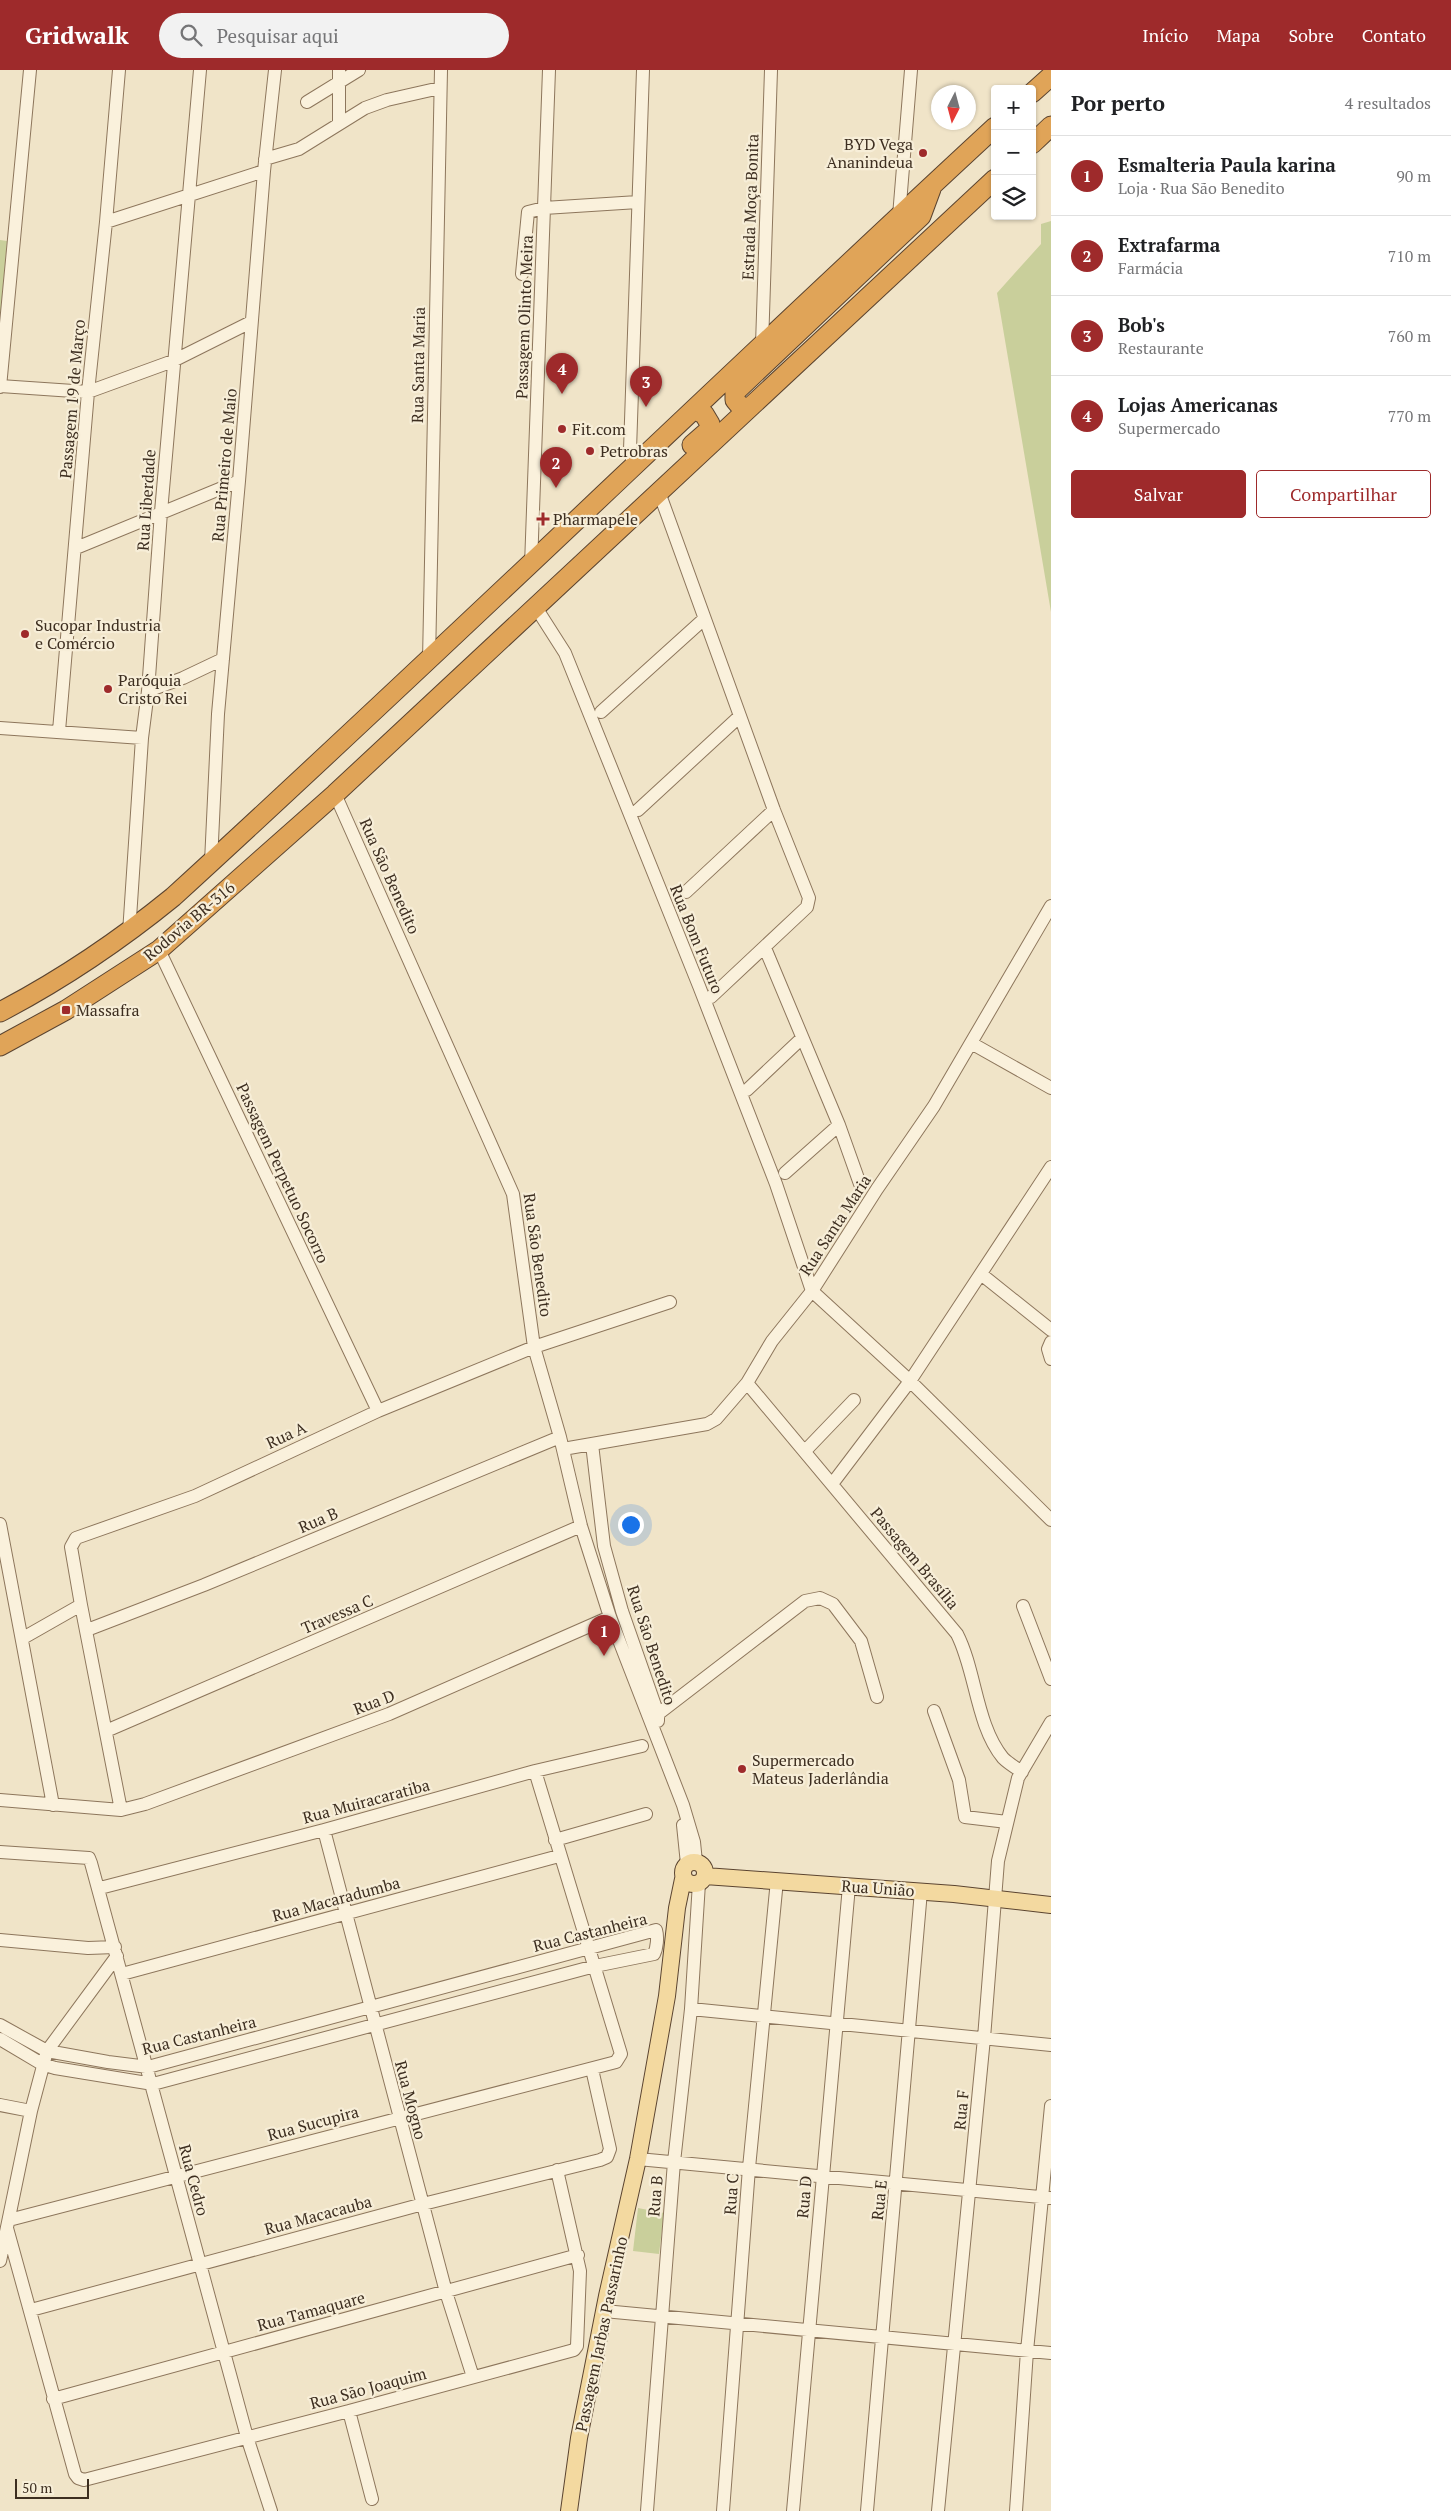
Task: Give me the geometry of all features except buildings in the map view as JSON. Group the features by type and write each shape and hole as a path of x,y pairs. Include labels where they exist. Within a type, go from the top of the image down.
{"highway":[{"path":"1036,89 1051,76"},
{"path":"1036,140 1051,126"},
{"path":"0,1012 27,998 129,933 211,862 531,565 762,345 993,130"},
{"name":"Rodovia BR-316","path":"0,1046 66,1010 159,950 335,794 991,183"},
{"path":"749,408 740,406 735,400 735,392 922,216 932,185"},
{"path":"585,560 598,536 639,493 708,431 709,420 694,410"}],"main road":[{"name":"Rua União","path":"694,1873 920,1891 1051,1904"},
{"path":"638,2159 667,1996 678,1908 694,1873"},
{"name":"Passagem Jarbas Passarinho","path":"569,2511 579,2438 604,2311 638,2159"}],"street":[{"path":"30,70 0,386 88,392 173,360 251,322"},
{"name":"Passagem 19 de Março","path":"59,731 88,392 106,222 119,70"},
{"name":"Rua Liberdade","path":"129,933 160,512 200,70"},
{"name":"Rua Primeiro de Maio","path":"211,862 218,714 239,482 264,165 275,70"},
{"path":"307,102 339,76 358,70"},
{"name":"Rua Santa Maria","path":"429,660 441,70"},
{"name":"Passagem Olinto Meira","path":"531,565 549,70"},
{"path":"634,468 630,450 643,70"},
{"name":"Estrada Moça Bonita","path":"762,345 771,70"},
{"path":"899,216 911,70"},
{"path":"339,76 339,124"},
{"path":"106,222 189,195 264,165 299,149 372,106 440,88"},
{"path":"522,274 528,212 544,208 638,202"},
{"path":"76,548 160,512 239,482"},
{"path":"659,492 774,810 809,898 808,907 712,997"},
{"name":"Rua Bom Futuro","path":"535,606 565,653 776,1184 812,1291"},
{"path":"601,712 704,619"},
{"path":"148,691 183,678 223,658"},
{"path":"638,810 740,716"},
{"path":"0,728 142,738"},
{"name":"Rua São Benedito","path":"335,794 509,1180 518,1222 534,1346 561,1443 580,1526 610,1617 683,1805 694,1842 694,1873"},
{"path":"686,892 774,810"},
{"name":"Rua Santa Maria","path":"561,1443 592,1444 707,1424 716,1418 747,1383 772,1342 812,1291 877,1189 934,1106 1051,906"},
{"path":"764,948 839,1125 860,1184"},
{"name":"Passagem Perpetuo Socorro","path":"159,950 378,1411"},
{"path":"748,1090 801,1039"},
{"path":"972,1043 1051,1088"},
{"path":"785,1173 839,1125"},
{"path":"832,1484 910,1381 1051,1167"},
{"path":"982,1274 1051,1330"},
{"path":"812,1291 910,1381 1051,1520"},
{"name":"Rua A","path":"80,1605 71,1547 76,1538 195,1496 378,1411 534,1346 670,1302"},
{"path":"1050,1342 1048,1349 1051,1359"},
{"name":"Passagem Brasília","path":"747,1383 956,1634 964,1649 990,1733 1003,1758 1022,1772"},
{"path":"805,1451 854,1400"},
{"name":"Rua B","path":"87,1630 561,1443"},
{"name":"Rua São Benedito","path":"592,1444 604,1546 622,1611 658,1714 658,1739"},
{"path":"1041,1511 1051,1501"},
{"path":"0,1524 53,1805"},
{"name":"Travessa C","path":"106,1731 580,1526"},
{"path":"658,1714 805,1601 820,1598 832,1604 861,1641 877,1697"},
{"path":"22,1638 80,1605 87,1630 121,1810"},
{"path":"1023,1606 1051,1679"},
{"name":"Rua D","path":"0,1800 121,1810 145,1804 390,1714 610,1617"},
{"path":"934,1712 959,1780 965,1816 1008,1822"},
{"name":"Rua F","path":"938,2511 970,2190 984,2038 993,1898 998,1861 1022,1772 1051,1722"},
{"name":"Rua Muiracaratiba","path":"100,1888 324,1830 534,1771 642,1746"},
{"path":"534,1771 595,1966"},
{"path":"555,1840 646,1814"},
{"name":"Rua Mogno","path":"324,1830 398,2117 446,2292 473,2376"},
{"name":"Rua Cedro","path":"0,1852 88,1858 100,1888 247,2437 271,2511"},
{"name":"Rua Macaradumba","path":"122,1974 560,1856"},
{"name":"Rua B","path":"647,2511 674,2162 691,2009 694,1873"},
{"name":"Rua C","path":"724,2511 749,2168 777,1880"},
{"name":"Rua D","path":"793,2511 849,1886"},
{"name":"Rua E","path":"867,2511 880,2336 897,2185 920,1891"},
{"name":"Rua Castanheira","path":"0,2025 47,2050 108,2062 148,2067 656,1930 657,1933 654,1954 595,1966 153,2084 42,2064 0,2040"},
{"path":"0,1940 116,1952 47,2050 31,2111 0,2261"},
{"name":"Rua Sucupira","path":"8,2224 398,2117 616,2062 621,2054 595,1966"},
{"path":"691,2009 1051,2045"},
{"name":"Rua Macacauba","path":"30,2310 423,2204 600,2160 607,2156 610,2149 592,2069"},
{"path":"0,2104 31,2111"},
{"path":"1016,2511 1027,2351 1047,2197 1051,2106"},
{"path":"638,2159 749,2168 897,2185 1047,2197"},
{"path":"557,2170 578,2255"},
{"path":"8,2224 53,2399"},
{"name":"Rua Tamaquare","path":"53,2399 578,2255"},
{"name":"Rua São Joaquim","path":"53,2399 75,2474 78,2478 84,2480 574,2350 577,2346 580,2304 578,2255"},
{"path":"604,2311 1051,2353"},
{"path":"349,2411 372,2499"}],"green space":[{"path":"1051,221 1051,612 997,293 1041,244 1041,224"},
{"path":"0,240 7,241 2,296 0,366"},
{"path":"638,2208 664,2213 659,2254 633,2251"}],"place":[{"name":"BYD Vega Ananindeua","path":"923,153"},
{"name":"Lojas Americanas","path":"562,394"},
{"name":"Bob's","path":"646,407"},
{"name":"Fit.com","path":"562,429"},
{"name":"Petrobras","path":"590,451"},
{"name":"Extrafarma","path":"556,488"},
{"name":"Pharmapele","path":"543,519"},
{"name":"Sucopar Industria e Comércio","path":"25,634"},
{"name":"Paróquia Cristo Rei","path":"108,689"},
{"name":"Massafra","path":"66,1010"},
{"name":"Esmalteria Paula karina","path":"604,1656"},
{"name":"Supermercado Mateus Jaderlândia","path":"742,1769"}]}
